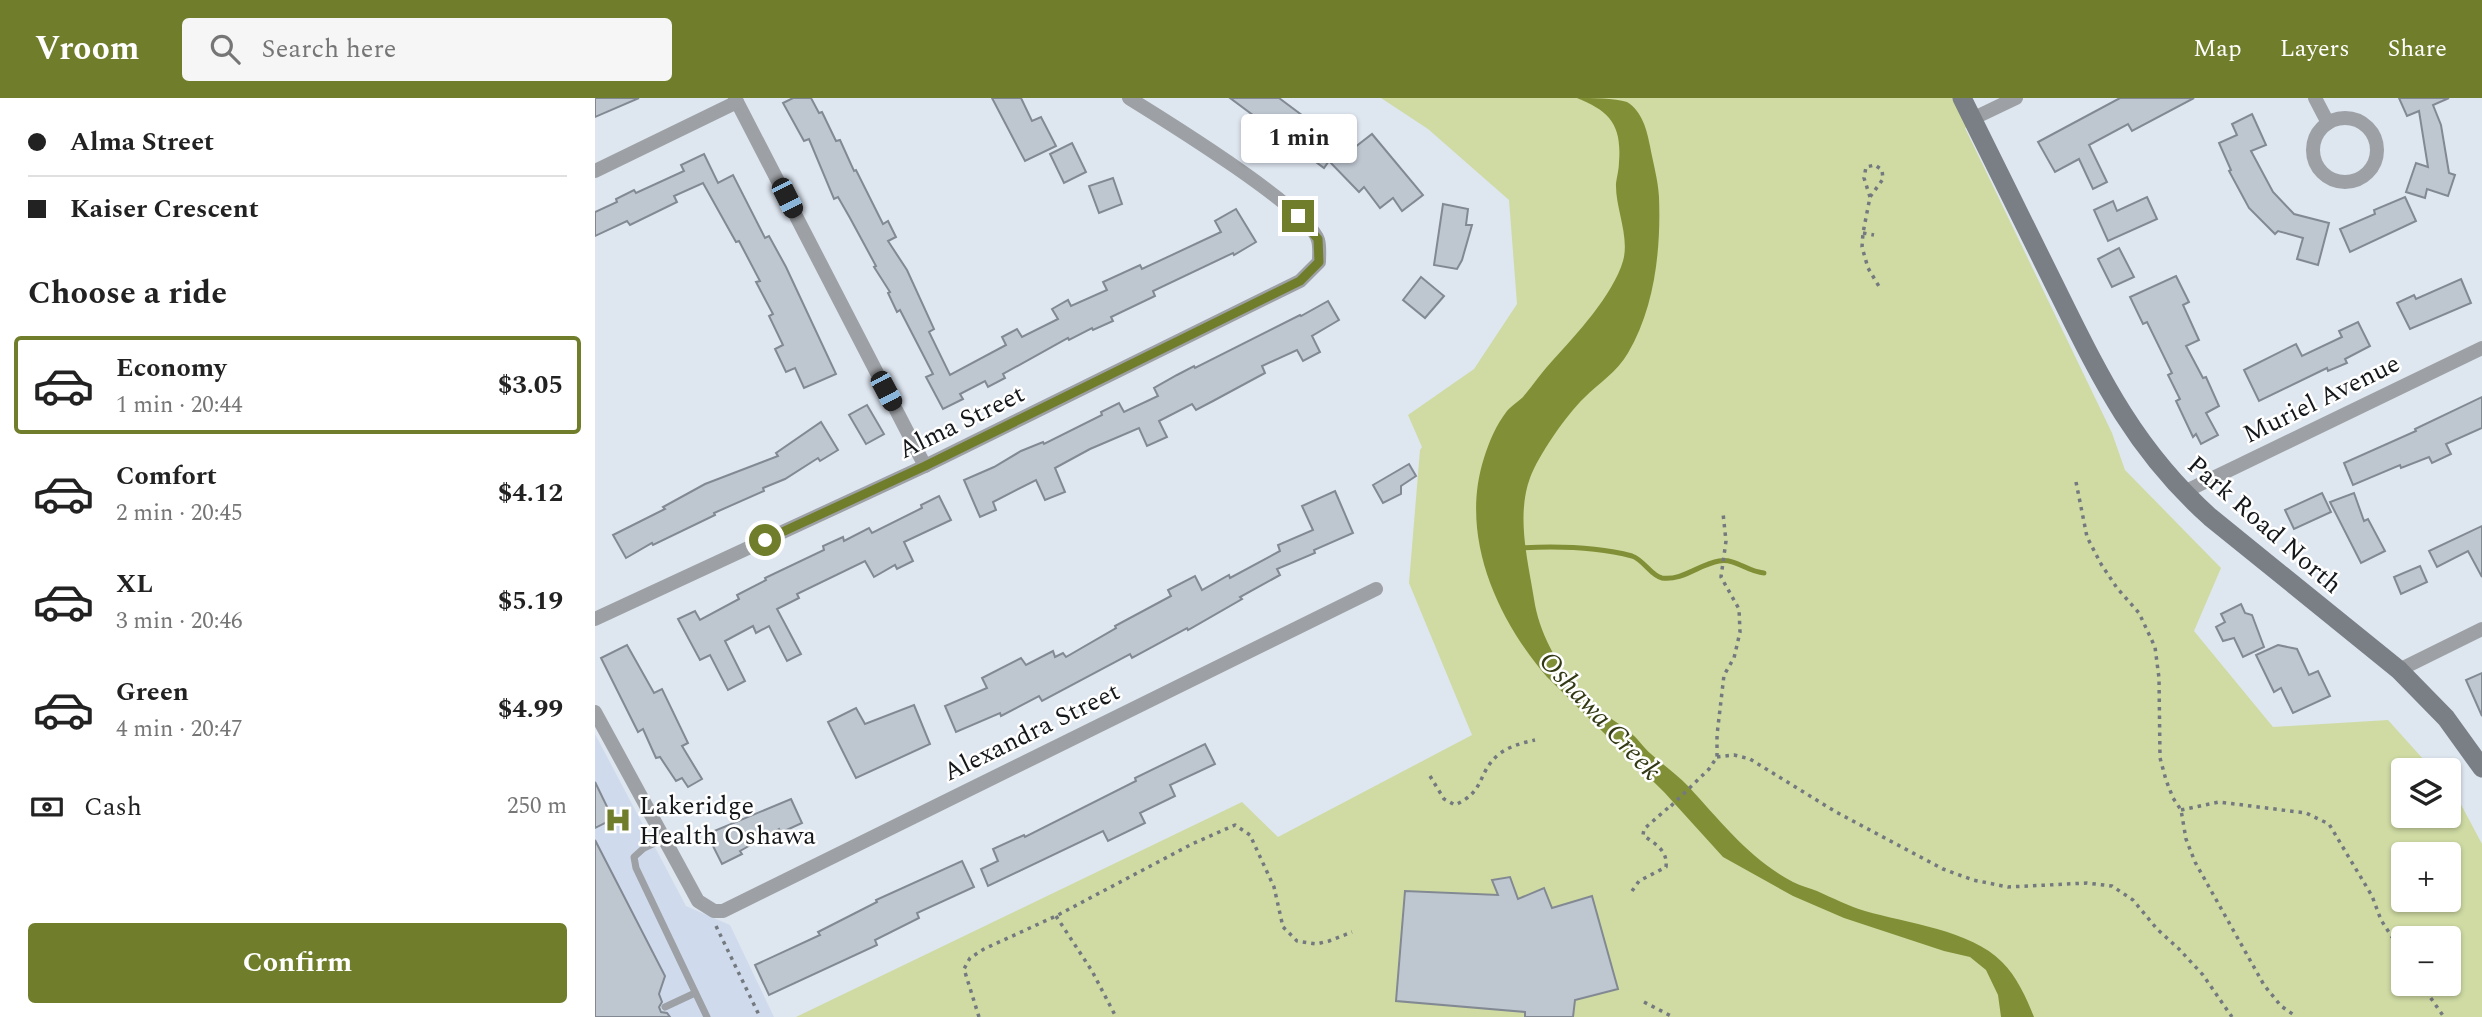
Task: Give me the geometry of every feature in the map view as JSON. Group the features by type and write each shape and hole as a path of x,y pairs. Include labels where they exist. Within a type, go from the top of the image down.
{"main road":[{"name":"Park Road North","path":"1962,98 2089,356 2136,436 2182,493 2399,670 2446,718 2482,768"}],"street":[{"name":"Alma Street","path":"595,619 925,466 1300,281 1319,262 1318,239 1298,216 1270,191 1129,98"},
{"path":"1972,119 2016,98"},
{"path":"2315,98 2328,123"},
{"path":"595,172 736,100 925,466"},
{"path":"2348,118 2367,126 2373,134 2378,154 2369,172 2361,178 2340,182 2321,172 2315,162 2315,140 2328,123 2348,118"},
{"name":"Muriel Avenue","path":"2182,493 2482,348"},
{"name":"Alexandra Street","path":"708,908 723,911 1376,589"},
{"path":"2399,670 2482,629"},
{"path":"595,712 698,901 708,908"}],"lane":[{"path":"663,839 644,848 634,857 636,868 707,1017"},
{"path":"665,1007 695,993"}],"path":[{"path":"1870,197 1864,177 1866,167 1875,165 1882,170 1883,179 1870,197 1862,247 1868,268 1880,288"},
{"path":"1863,233 1874,235"},
{"path":"2077,482 2087,537 2117,588 2139,613 2155,647 2159,678 2160,758 2169,789 2181,810 2186,839 2195,862 2264,985 2281,1006 2294,1016"},
{"path":"1632,891 1639,881 1666,867 1667,859 1662,849 1643,835 1644,829 1709,769 1717,757 1724,675 1734,658 1740,632 1739,609 1721,577 1726,529 1723,513"},
{"path":"1430,776 1444,799 1455,805 1469,798 1500,753 1535,740"},
{"path":"1717,757 1734,755 1750,759 1836,812 1943,869 1973,880 2008,887 2087,883 2112,886 2133,900 2157,929 2203,975 2232,1017"},
{"path":"2181,810 2219,802 2306,813 2329,824 2372,896 2391,935"},
{"path":"979,1017 964,970 970,958 1235,825 1250,835 1256,845 1275,887 1283,927 1297,941 1316,944 1352,932"},
{"path":"708,908 759,1017"},
{"path":"1056,916 1092,971 1116,1017"},
{"path":"2429,996 2444,1017"},
{"path":"1644,1002 1673,1017"}],"shaded area":[{"path":"1381,98 1966,98 1979,122 1965,128 2112,433 2125,470 2221,568 2194,631 2273,727 2388,720 2422,758 2391,758 2391,828 2461,828 2461,805 2482,844 2482,1017 796,1017 1242,802 1278,837 1472,735 1409,583 1422,447 1408,415 1474,369 1517,304 1509,200 1428,129"},
{"name":"Lakeridge Health Oshawa","path":"595,734 686,906 730,925 774,1017 595,1017"}],"water":[{"name":"Oshawa Creek","path":"1577,98 1627,102 1643,121 1658,184 1659,237 1645,317 1628,353 1619,366 1577,405 1562,425 1534,469 1526,493 1526,554 1536,612 1550,647 1584,698 1635,737 1764,863 1793,882 1853,907 1956,935 1989,951 2012,974 2034,1017 2001,1017 1998,995 1986,970 1970,957 1844,918 1793,896 1723,857 1664,792 1547,677 1529,654 1499,603 1487,575 1476,517 1477,487 1488,446 1507,411 1523,397 1603,301 1618,274 1625,251 1616,193 1619,149 1615,128 1605,114"}],"building":[{"path":"595,98 639,98 595,117"},
{"path":"793,98 811,98 819,113 822,112 836,141 840,140 883,224 888,221 896,237 888,241 907,270 934,329 929,332 950,375 1006,345 1002,337 1017,329 1022,337 1058,319 1052,309 1068,300 1071,306 1107,290 1103,282 1140,265 1142,269 1221,232 1215,221 1236,209 1256,242 1234,255 1233,253 1153,291 1155,296 1111,317 1113,321 1069,340 1068,338 1003,374 1005,378 988,387 985,381 960,394 963,399 943,409 926,377 933,374 900,310 897,312 888,293 890,292 838,197 834,199 809,139 804,141 783,103"},
{"path":"992,98 1021,98 1032,121 1041,117 1056,146 1025,161"},
{"path":"1230,98 1279,98 1350,151 1372,134 1423,195 1402,211 1393,198 1380,208 1364,187 1359,192 1329,161 1324,168"},
{"path":"2120,98 2194,98 2132,131 2128,124 2089,145 2107,182 2093,189 2079,159 2055,172 2038,142"},
{"path":"2399,98 2449,98 2433,105 2441,125 2449,173 2455,175 2448,196 2427,189 2425,198 2406,192 2416,163 2428,167 2419,111 2407,116"},
{"path":"2252,114 2266,145 2251,151 2273,192 2294,214 2329,223 2318,265 2297,259 2303,238 2278,231 2275,234 2249,208 2229,171 2231,170 2219,143 2237,135 2232,124"},
{"path":"1072,143 1086,172 1064,183 1050,154"},
{"path":"704,154 718,183 733,175 765,238 769,236 786,267 836,374 804,388 795,368 786,372 775,349 783,345 769,316 773,314 756,282 760,281 703,183 674,196 677,202 630,225 627,221 595,236 595,212 634,190 636,193 684,171 681,165"},
{"path":"1113,178 1122,204 1099,213 1089,186"},
{"path":"2147,197 2157,219 2108,241 2094,210 2113,201 2117,211"},
{"path":"2405,197 2416,221 2350,252 2340,229"},
{"path":"1443,204 1468,209 1466,225 1472,225 1457,269 1434,265"},
{"path":"2119,248 2134,277 2112,287 2098,259"},
{"path":"2176,276 2189,302 2183,305 2199,340 2186,346 2203,378 2206,377 2219,406 2206,413 2218,435 2201,444 2196,434 2193,437 2176,401 2180,399 2168,375 2172,373 2147,322 2143,324 2130,297"},
{"path":"1421,277 1444,296 1425,318 1403,300"},
{"path":"2461,279 2471,303 2410,329 2397,303 2414,295 2416,299"},
{"path":"1328,301 1339,320 1312,336 1320,352 1303,361 1297,350 1262,366 1265,373 1196,410 1192,404 1159,421 1167,437 1147,446 1139,428 1090,449 1055,468 1065,492 1045,500 1036,480 993,502 996,510 980,517 964,480 1021,451 1043,442 1044,444 1102,415 1101,412 1119,403 1124,412 1158,396 1154,388 1177,375"},
{"path":"2358,322 2370,346 2345,359 2347,363 2328,371 2327,368 2259,401 2244,370 2296,344 2302,356 2342,337 2339,331"},
{"path":"2482,397 2482,428 2446,444 2451,454 2432,463 2429,457 2401,468 2400,465 2353,485 2344,463 2416,431 2415,429"},
{"path":"867,405 884,434 866,444 849,415"},
{"path":"821,422 838,450 763,488 764,491 653,545 652,543 626,558 613,535 665,509 663,507 705,484 778,456 776,453"},
{"path":"1409,464 1416,476 1401,486 1401,494 1383,503 1373,485"},
{"path":"1335,491 1353,533 1277,569 1280,575 1188,630 1187,628 1132,658 1130,654 1042,701 1039,696 1001,716 1000,713 956,732 945,706 987,688 982,678 1021,658 1026,665 1053,651 1055,657 1063,653 1066,657 1116,628 1115,626 1171,596 1168,590 1195,576 1202,590 1229,575 1230,578 1280,551 1278,545 1313,530 1302,506"},
{"path":"2322,493 2331,512 2294,529 2285,510"},
{"path":"2354,493 2364,521 2368,519 2385,551 2361,563 2330,502"},
{"path":"939,496 951,520 904,542 913,561 897,569 895,565 874,577 865,561 797,594 799,598 777,609 801,654 787,661 769,626 756,633 753,626 725,641 745,681 728,690 710,655 700,660 678,619 695,611 700,620 739,599 737,595 766,580 765,578 824,550 823,546 843,537 844,541 869,528 872,533 922,508 921,505"},
{"path":"2482,526 2482,577 2468,551 2437,567 2429,551"},
{"path":"2420,566 2427,582 2401,594 2394,577"},
{"path":"2241,604 2245,613 2252,615 2264,647 2243,657 2234,638 2223,641 2216,627 2225,622 2221,614"},
{"path":"627,645 654,693 662,689 688,743 682,746 702,779 688,787 682,778 676,781 660,757 656,758 643,729 638,732 601,658"},
{"path":"2278,645 2297,649 2309,675 2318,671 2330,696 2293,713 2281,688 2274,692 2256,655"},
{"path":"2482,673 2482,716 2466,680"},
{"path":"914,705 930,744 856,778 828,722 856,708 865,724"},
{"path":"1205,744 1215,764 1170,785 1175,796 1140,813 1145,823 1108,841 1103,831 988,886 981,869 998,861 993,849 1024,835 1025,837"},
{"name":"Lakeridge Health Oshawa","path":"595,782 613,819 595,828"},
{"path":"791,799 802,823 780,833 779,829 722,864 707,834"},
{"name":"Lakeridge Health Oshawa","path":"595,840 665,976 659,994 662,1002 659,1007 661,1012 670,1017 595,1017"},
{"path":"962,861 974,887 917,913 919,918 875,940 877,945 769,995 755,965 820,935 818,932 877,902 876,900"},
{"path":"1510,877 1518,899 1544,888 1552,908 1592,896 1618,989 1575,1000 1573,1017 1525,1017 1525,1012 1396,1001 1405,891 1498,895 1492,880"}],"waterway":[{"path":"1520,548 1576,548 1619,553 1636,558 1662,578 1684,575 1719,561 1736,563 1764,573"}],"place":[{"name":"Lakeridge Health Oshawa","path":"618,820"}],"route":[{"path":"765,540 925,466 1300,281 1319,262 1318,239 1298,216"}]}
